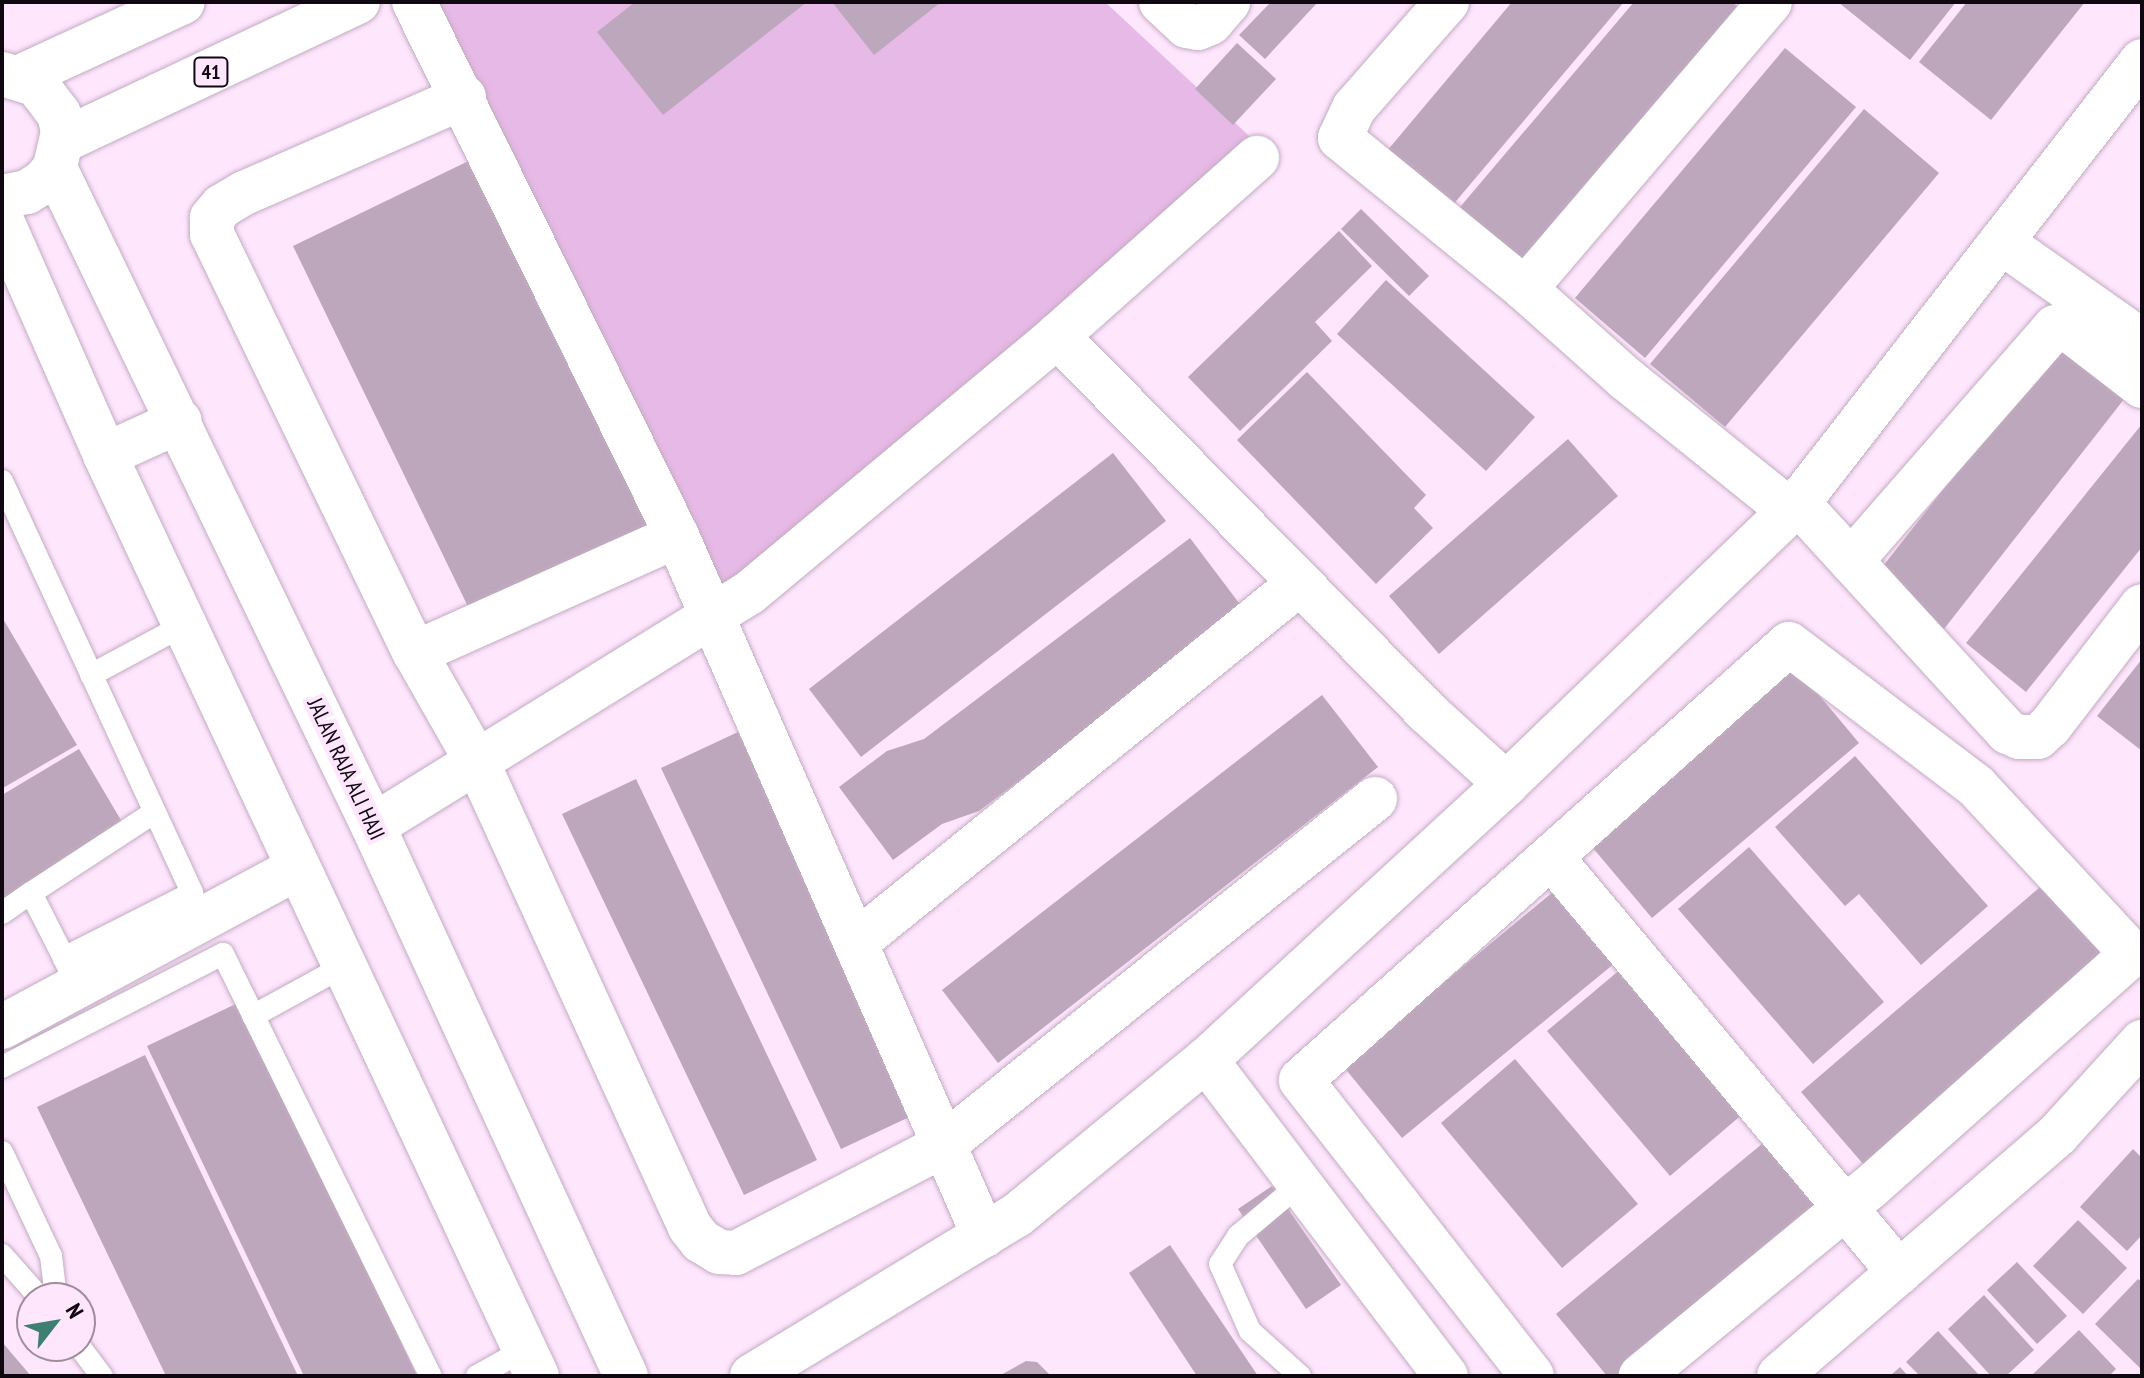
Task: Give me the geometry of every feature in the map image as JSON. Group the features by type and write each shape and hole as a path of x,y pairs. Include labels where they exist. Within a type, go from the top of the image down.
{"main road":[{"path":"11,76 183,2"},
{"name":"41","path":"2,197 27,192 58,154 358,2"},
{"path":"414,2 464,97 677,536 858,941 942,1146 984,1236"},
{"path":"1161,2 1187,26 1198,28 1210,23 1228,2"},
{"path":"1447,2 1354,108 1340,138 1525,289 1626,379 1794,507 1851,561 2008,732 2029,739 2050,726 2142,606"},
{"path":"1525,289 1770,2"},
{"path":"752,1376 984,1236 1206,1060 1506,784 1794,507 2142,61"},
{"name":"JALAN RAJA ALI HAJI","path":"11,76 50,98 59,114 58,154 626,1376"},
{"path":"464,97 244,193 212,218 212,234 415,653 478,764 690,1227 701,1241 719,1252 736,1253 942,1146 1375,799"},
{"path":"373,826 712,618 1057,336 1257,158"},
{"path":"2,221 105,455 530,1363"},
{"path":"2001,242 2142,341"},
{"path":"1851,561 2055,327 2067,328 2142,386"},
{"path":"1057,336 1300,583 1506,784"},
{"path":"105,455 180,421"},
{"path":"415,653 677,536"},
{"path":"858,941 1300,583"},
{"path":"1532,1376 1301,1080 1789,644 1976,786 2132,954 1845,1207 1641,1376"},
{"path":"1551,857 1899,1272"},
{"path":"2,1027 71,972 297,868"},
{"path":"1779,1376 2058,1134 2142,1042"},
{"path":"1206,1060 1439,1374 1501,1336"}],"lane":[{"path":"2,481 192,893 71,972 31,893"},
{"path":"91,675 184,625"},
{"path":"2,913 155,812"},
{"path":"2,1067 223,954 431,1376"},
{"path":"253,1016 344,966"},
{"path":"2,1152 51,1256 54,1282"},
{"path":"1300,1184 1238,1236 1220,1264 1250,1331 1300,1376"},
{"path":"2,1255 26,1282"},
{"path":"477,1376 530,1363"}],"shaded area":[{"path":"419,2 1105,2 1261,147 716,610"}],"building":[{"path":"635,2 807,2 663,115 597,32"},
{"path":"832,2 941,2 874,55"},
{"path":"1271,2 1318,2 1265,59 1239,35"},
{"path":"1512,2 1624,2 1441,219 1376,164"},
{"path":"1634,2 1732,2 1749,16 1529,276 1455,213"},
{"path":"1838,2 1956,2 1910,60"},
{"path":"1967,2 2085,2 1991,120 1919,62"},
{"path":"1237,43 1276,79 1233,125 1195,89"},
{"path":"1785,48 1856,107 1645,358 1575,298"},
{"path":"1864,109 1939,173 1725,427 1650,364"},
{"path":"485,153 666,526 474,619 293,246"},
{"path":"1361,209 1429,276 1409,296 1341,229"},
{"path":"1339,231 1372,266 1315,322 1332,341 1240,431 1188,377"},
{"path":"1386,280 1535,417 1486,471 1337,334"},
{"path":"2064,336 2132,389 1944,629 1876,575"},
{"path":"1307,372 1426,495 1414,508 1433,528 1376,584 1237,440"},
{"path":"2142,424 2142,547 2026,692 1966,643"},
{"path":"1568,439 1618,496 1439,654 1389,596"},
{"path":"1113,453 1166,521 861,757 809,689"},
{"path":"1190,538 1245,611 979,811 942,824 893,860 839,787 887,751 924,739"},
{"path":"2,617 77,745 3,788 2,786"},
{"path":"2142,659 2142,751 2097,716"},
{"path":"1794,665 1859,743 1652,918 1587,841"},
{"path":"1322,695 1378,767 998,1063 942,990"},
{"path":"738,732 918,1113 841,1149 661,768"},
{"path":"79,749 125,827 2,899 2,795"},
{"path":"1855,756 1988,906 1921,965 1859,894 1845,906 1775,827"},
{"path":"636,779 817,1160 744,1195 562,814"},
{"path":"1749,847 1884,1002 1813,1064 1678,909"},
{"path":"2046,882 2109,955 1864,1165 1801,1092"},
{"path":"1559,887 1621,958 1402,1138 1343,1066"},
{"path":"1622,968 1745,1112 1670,1176 1547,1031"},
{"path":"240,1002 417,1376 304,1376 147,1046"},
{"path":"145,1055 298,1376 166,1376 37,1107"},
{"path":"1515,1059 1638,1204 1562,1268 1441,1123"},
{"path":"1768,1139 1825,1211 1626,1376 1607,1376 1556,1314"},
{"path":"2133,1149 2142,1158 2142,1235 2127,1251 2080,1207"},
{"path":"1272,1186 1341,1285 1306,1309 1238,1209"},
{"path":"2078,1220 2127,1268 2083,1314 2033,1266"},
{"path":"1170,1245 1258,1376 1197,1376 1129,1273"},
{"path":"2017,1262 2067,1316 2037,1344 1987,1290"},
{"path":"2138,1279 2142,1282 2142,1370 2095,1324"},
{"path":"1984,1295 2034,1350 2006,1376 1991,1376 1948,1329"},
{"path":"2079,1330 2116,1369 2109,1376 2031,1376"},
{"path":"1938,1331 1980,1376 1920,1376 1906,1362"},
{"path":"2,1342 31,1376 2,1376"},
{"path":"1026,1361 1037,1362 1051,1376 999,1376"},
{"path":"1900,1367 1908,1376 1890,1376"}]}
